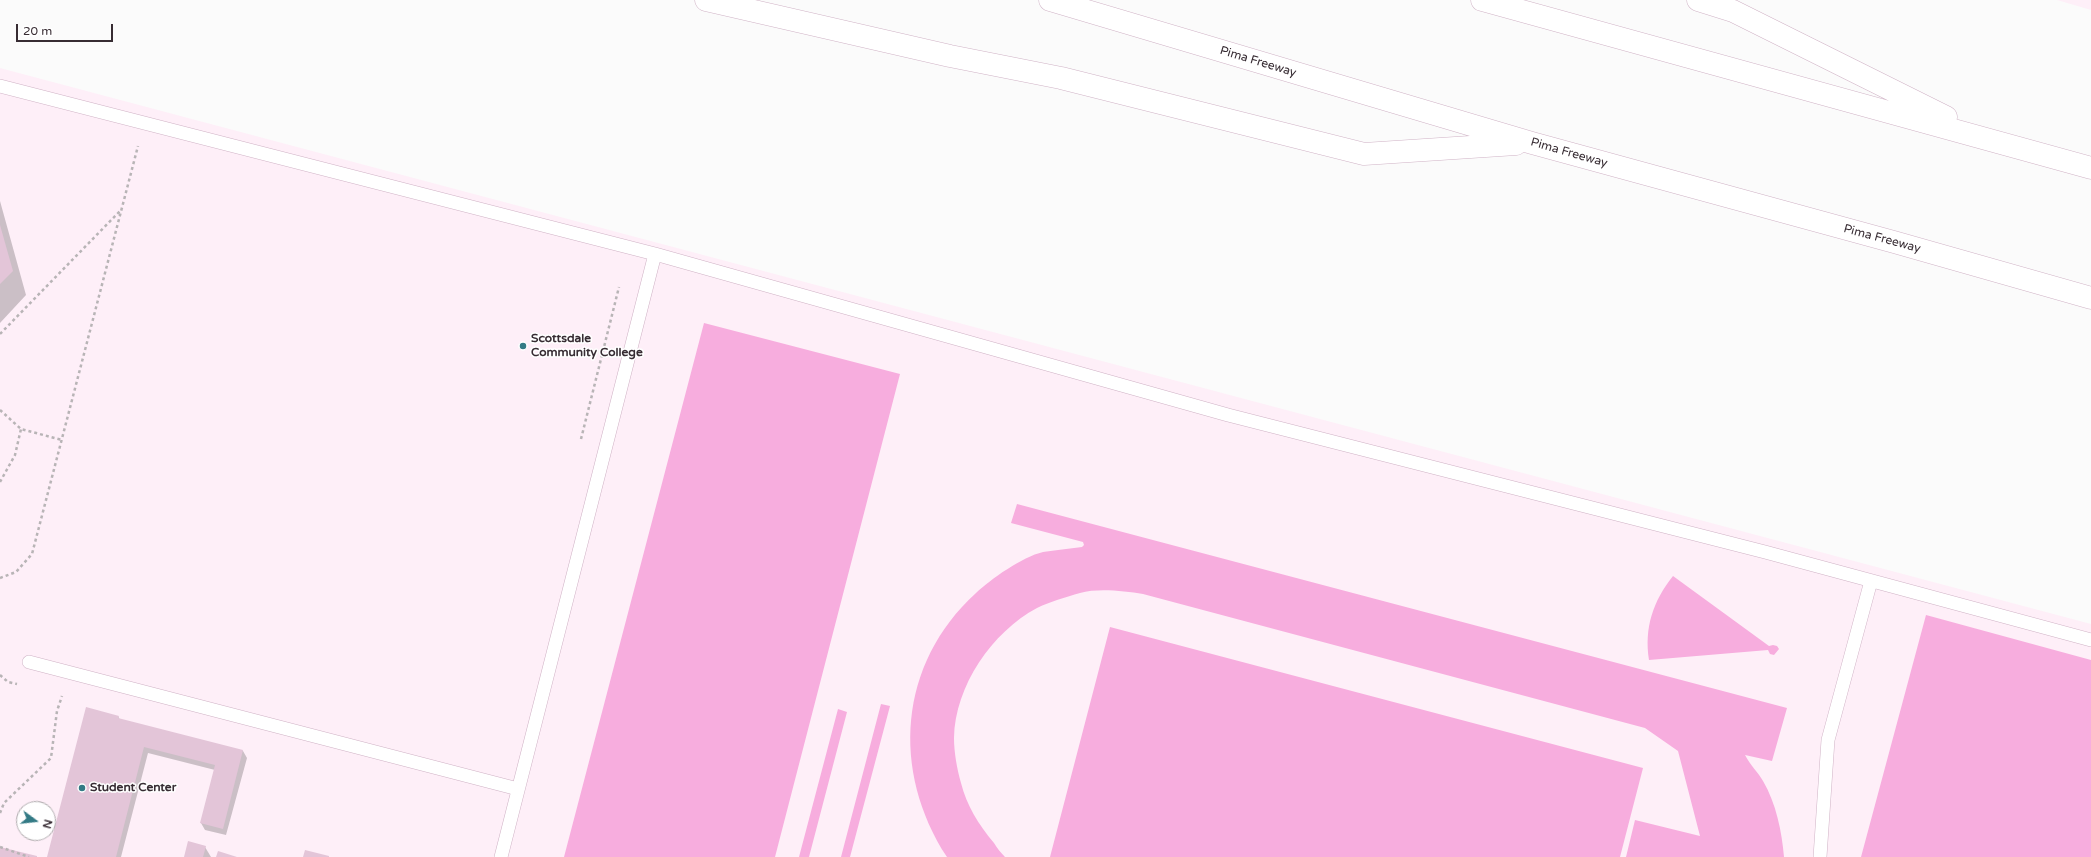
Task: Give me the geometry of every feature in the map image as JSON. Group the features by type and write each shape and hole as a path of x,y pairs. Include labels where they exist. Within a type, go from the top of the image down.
{"highway":[{"path":"706,0 950,56 1061,78 1364,154 1532,143"},
{"name":"Pima Freeway","path":"1050,0 1532,143 1902,244 2091,298"},
{"path":"1482,0 2091,168"},
{"path":"1698,0 1733,11 1990,139"}],"lane":[{"path":"0,86 655,254 1228,415 1871,581 2091,640"},
{"path":"501,857 655,254"},
{"path":"1820,857 1828,740 1871,581"},
{"path":"29,662 518,789"}],"path":[{"path":"0,578 16,572 32,554 138,143"},
{"path":"0,334 121,210"},
{"path":"0,410 21,429 62,440"},
{"path":"0,482 15,455 21,429"},
{"path":"0,814 4,803 51,758 57,711 62,696"},
{"path":"0,847 29,857"}],"shaded area":[{"path":"2057,0 2091,0 2091,10"},
{"name":"Scottsdale Community College","path":"0,68 2091,624 2091,857 0,857"},
{"path":"704,323 900,374 775,857 564,857"},
{"path":"1017,504 1787,708 1772,761 1745,755 1763,781 1775,808 1782,838 1784,857 1626,857 1635,820 1700,836 1678,751 1645,728 1143,594 1103,590 1087,591 1037,608 1021,618 1005,631 979,662 961,699 956,718 954,738 955,755 963,791 970,807 983,829 1005,857 947,857 929,824 917,789 911,754 911,719 918,685 931,652 950,621 976,593 998,575 1017,563 1043,552 1082,547 1084,545 1083,542 1011,523"},
{"path":"1673,576 1769,646 1777,646 1779,649 1774,655 1770,654 1768,650 1649,660 1648,637 1652,615 1660,595"},
{"path":"1926,615 2091,660 2091,857 1861,857"},
{"path":"1110,627 1643,768 1620,857 1050,857"},
{"path":"881,704 890,706 850,857 841,857"},
{"path":"838,709 847,712 809,857 799,857"}],"building":[{"path":"0,225 13,271 0,284"},
{"path":"86,707 119,716 118,718 243,750 223,829 200,823 215,765 144,747 116,857 47,857 51,841 56,841 56,822"},
{"path":"188,841 206,846 203,857 184,857"},
{"path":"0,847 37,856 37,857 0,857"},
{"path":"305,850 329,856 329,857 303,857"},
{"path":"218,851 237,857 216,857"}],"place":[{"name":"Scottsdale Community College","path":"523,346"},
{"name":"Student Center","path":"82,788"}]}
